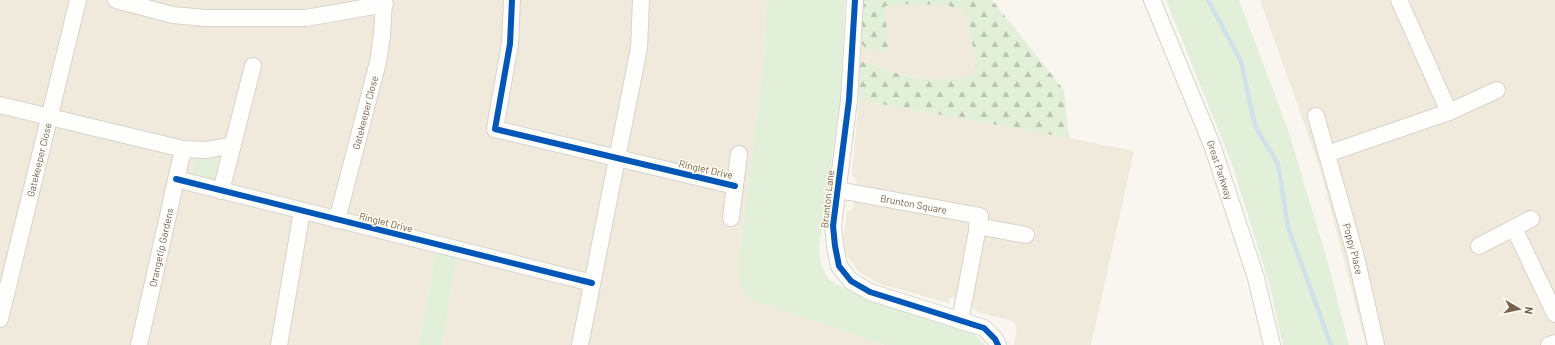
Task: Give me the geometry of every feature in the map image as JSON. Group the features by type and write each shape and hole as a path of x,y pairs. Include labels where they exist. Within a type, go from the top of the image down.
{"street":[{"name":"Gatekeeper Close","path":"0,319 78,0"},
{"name":"Gatekeeper Close","path":"116,0 173,15 205,18 306,18 384,2 382,35 378,62 337,220"},
{"name":"Ringlet Drive","path":"512,0 510,44 495,129 735,186"},
{"path":"580,345 639,48 641,0"},
{"name":"Brunton Lane","path":"855,0 849,100 833,226 834,246 839,266 851,280 870,292 984,328 995,339 998,345"},
{"name":"Great Parkway","path":"1152,0 1212,145 1256,278 1272,345"},
{"path":"1399,0 1449,112"},
{"path":"221,191 253,66"},
{"path":"1327,154 1449,112 1496,90"},
{"path":"0,105 183,149 206,150 233,145"},
{"name":"Poppy Place","path":"1316,116 1356,257 1376,345"},
{"name":"Orangetip Gardens","path":"139,345 183,149"},
{"name":"Ringlet Drive","path":"731,218 739,154"},
{"name":"Ringlet Drive","path":"176,179 592,283"},
{"name":"Brunton Square","path":"838,190 980,216 977,226"},
{"path":"279,345 302,211"},
{"path":"1479,246 1531,219"},
{"path":"960,321 977,226 1026,236"},
{"path":"1514,228 1555,314"},
{"path":"1549,345 1555,343"}],"shaded area":[{"path":"0,0 766,0 765,52 738,264 749,299 884,345 442,345 457,257 435,253 419,345 0,345"},
{"path":"1260,0 1555,0 1555,345 1366,345 1321,172"},
{"path":"899,4 947,5 964,11 974,51 976,70 972,76 944,79 914,77 893,72 860,60 861,43 867,50 888,48 884,6"},
{"path":"859,100 1134,151 1091,345 1014,345 1017,330 1013,321 980,313 971,307 972,301 950,298 949,303 883,285 858,271 845,252 843,240 847,212 853,209 857,180 853,177 852,172"}],"green space":[{"path":"766,0 845,0 840,100 819,248 821,264 828,279 839,286 879,301 963,327 975,335 985,345 884,345 749,299 741,286 738,264 765,52"},
{"path":"863,0 992,0 1064,90 1069,138 859,100 860,60 906,76 928,79 972,76 976,70 974,51 964,11 947,5 899,4 885,6 888,48 883,52 867,50 861,43"},
{"path":"1166,0 1239,0 1287,127 1326,256 1349,345 1283,345 1270,286 1231,161"},
{"path":"206,156 215,160 219,169 215,178 206,182 197,178 193,169 197,160"},
{"path":"435,253 457,257 442,345 419,345"}],"waterway":[{"path":"1208,0 1241,61 1255,126 1278,164 1288,227 1331,345"}],"cycle path":[{"path":"512,0 510,44 495,129 735,186"},
{"path":"855,0 849,100 833,226 839,266 851,281 870,292 984,328 995,339 998,345"},
{"path":"176,179 592,283"}]}
